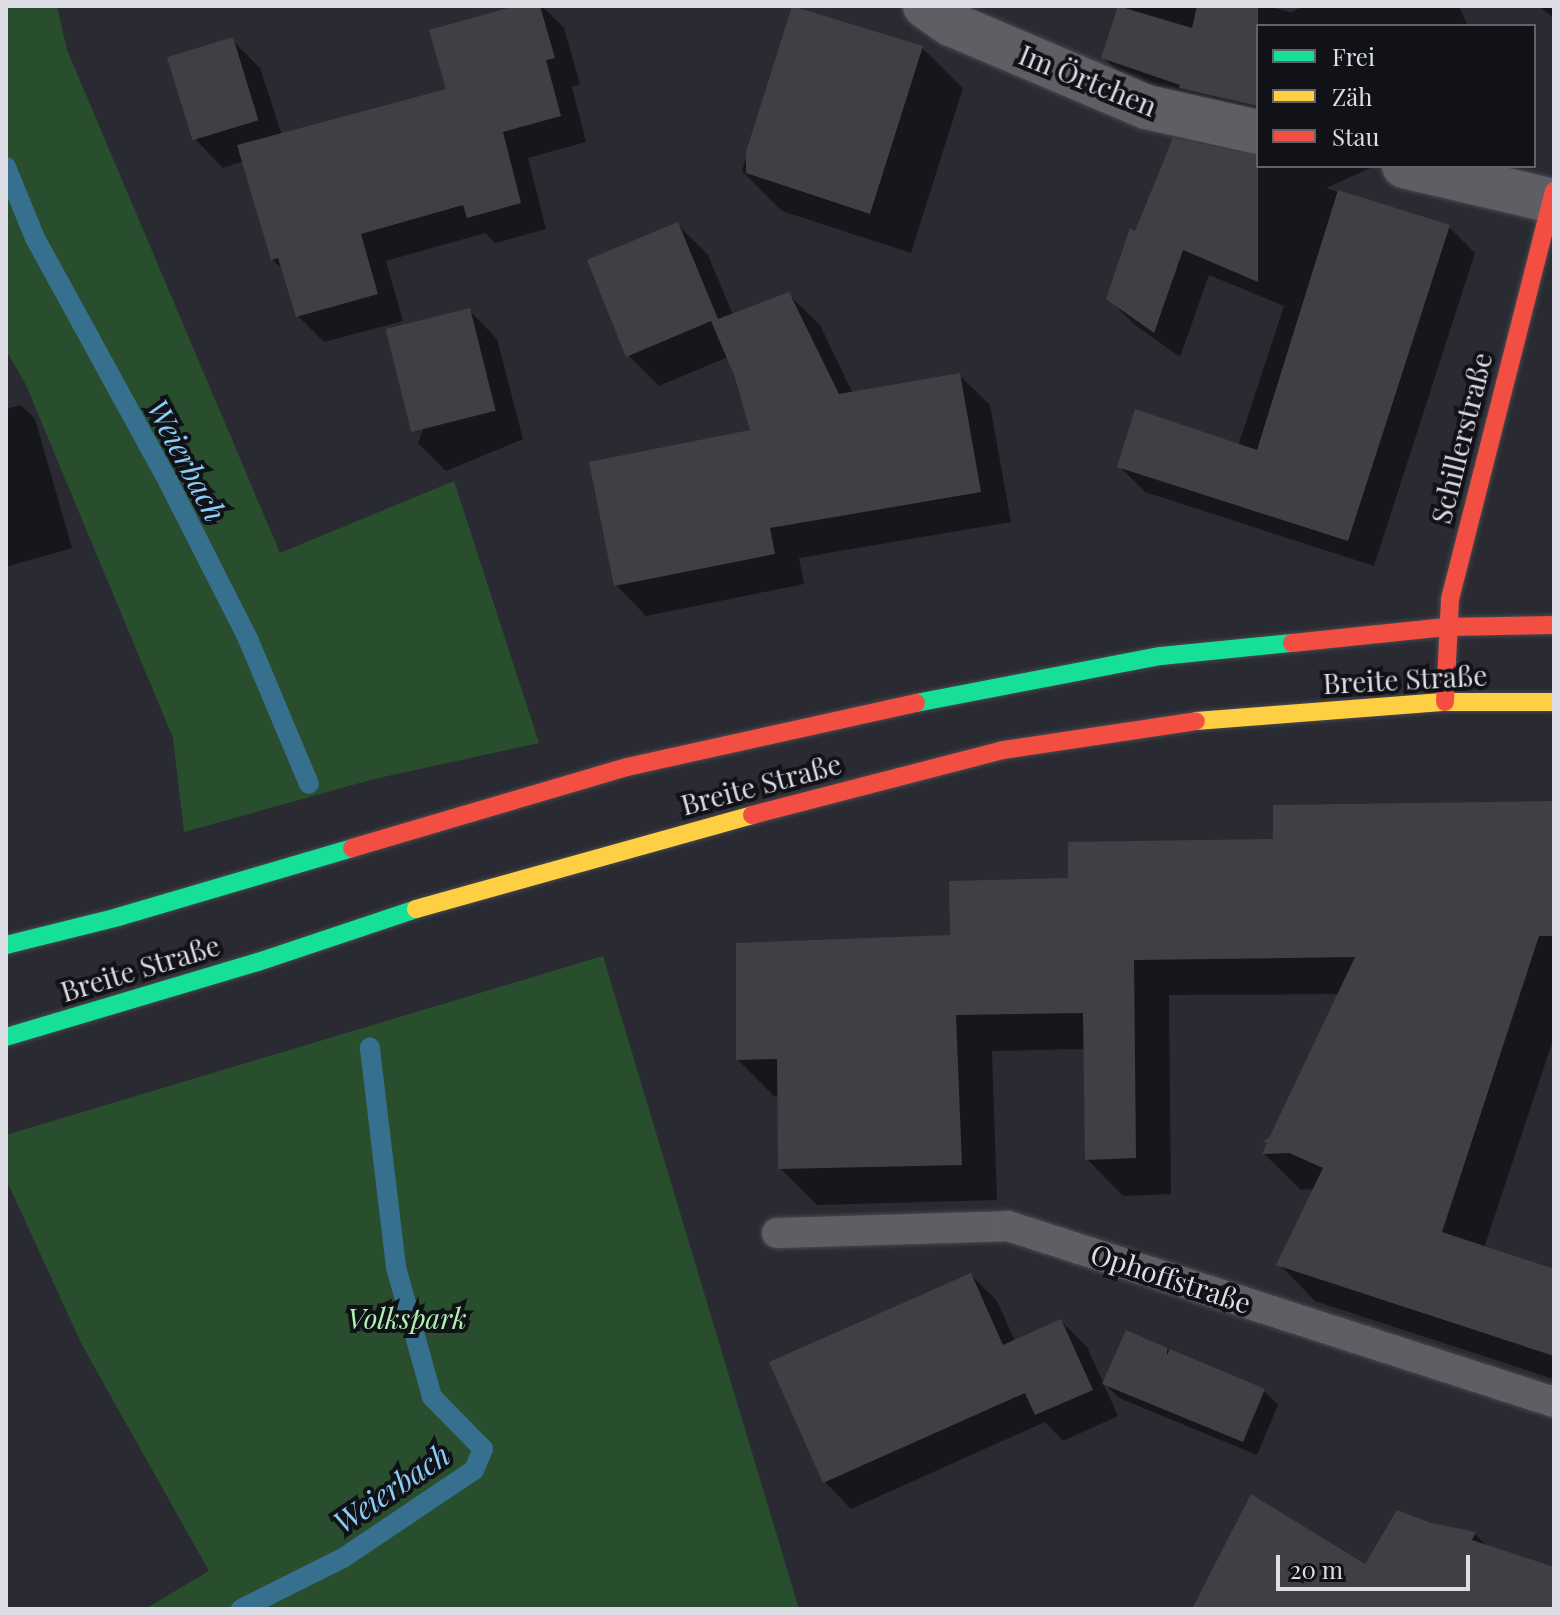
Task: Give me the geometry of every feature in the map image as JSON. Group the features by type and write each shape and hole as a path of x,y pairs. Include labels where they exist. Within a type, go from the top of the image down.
{"main road":[{"name":"Schillerstraße","path":"1445,702 1446,627 1450,599 1551,195"},
{"name":"Breite Straße","path":"6,945 118,917 627,767 851,717 1161,656 1446,627 1554,625"},
{"name":"Breite Straße","path":"6,1037 258,962 419,908 847,789 1003,750 1181,722 1445,702 1554,702"}],"street":[{"name":"Im Örtchen","path":"925,6 951,24 1147,107 1256,132"},
{"path":"1414,168 1551,195"}],"lane":[{"name":"Ophoffstraße","path":"777,1233 1008,1226 1554,1402"}],"green space":[{"path":"6,6 57,6 67,50 280,553 454,481 539,743 374,779 184,832 173,738 26,385 6,350"},
{"name":"Volkspark","path":"603,956 799,1609 145,1609 209,1571 82,1345 6,1179 6,1135"}],"building":[{"path":"515,6 540,6 555,58 546,60 561,116 503,132 521,203 467,218 463,205 361,234 378,294 296,317 278,258 271,260 237,145 446,89 429,30"},
{"path":"792,6 923,46 870,214 746,173 746,152"},
{"path":"1118,6 1192,28 1197,6 1258,6 1256,106 1179,88 1180,85 1101,58"},
{"path":"233,37 258,120 192,140 167,57"},
{"path":"1173,138 1256,156 1258,282 1183,250 1154,333 1106,299 1130,228 1135,231"},
{"path":"1338,190 1450,225 1348,541 1117,467 1135,409 1257,450"},
{"path":"678,222 718,319 789,292 839,394 960,373 981,492 770,528 775,554 614,586 589,462 750,430 734,375 711,321 626,357 587,260"},
{"path":"470,308 496,411 411,432 386,329"},
{"path":"1554,801 1554,936 1539,936 1442,1232 1554,1269 1554,1356 1276,1265 1323,1168 1289,1153 1262,1154 1267,1143 1263,1141 1269,1138 1355,957 1134,960 1136,1158 1085,1160 1083,1013 956,1015 962,1165 778,1169 777,1059 736,1060 736,943 950,935 949,881 1068,878 1068,842 1273,839 1273,805"},
{"path":"971,1273 1003,1345 1061,1319 1093,1390 1035,1415 1025,1393 823,1483 769,1362"},
{"path":"1126,1330 1167,1348 1167,1355 1170,1349 1265,1389 1243,1442 1102,1384"},
{"path":"1251,1494 1365,1564 1397,1510 1431,1523 1476,1532 1472,1540 1554,1567 1554,1609 1192,1609"}],"waterway":[{"name":"Weierbach","path":"6,167 35,238 169,483 248,639 309,784"},
{"name":"Weierbach","path":"241,1609 343,1558 474,1470 483,1449 432,1397 396,1267 370,1048"}],"traffic: fast":[{"path":"916,703 1161,656 1292,643"},
{"path":"6,945 118,917 352,848"},
{"path":"6,1037 258,962 416,909"}],"traffic: slow":[{"path":"1196,721 1445,702 1554,702"},
{"path":"416,909 752,815"}],"traffic: jam":[{"path":"1445,702 1450,599 1554,191"},
{"path":"1292,643 1446,627 1554,625"},
{"path":"352,848 627,767 916,703"},
{"path":"752,815 1003,750 1196,721"}]}
